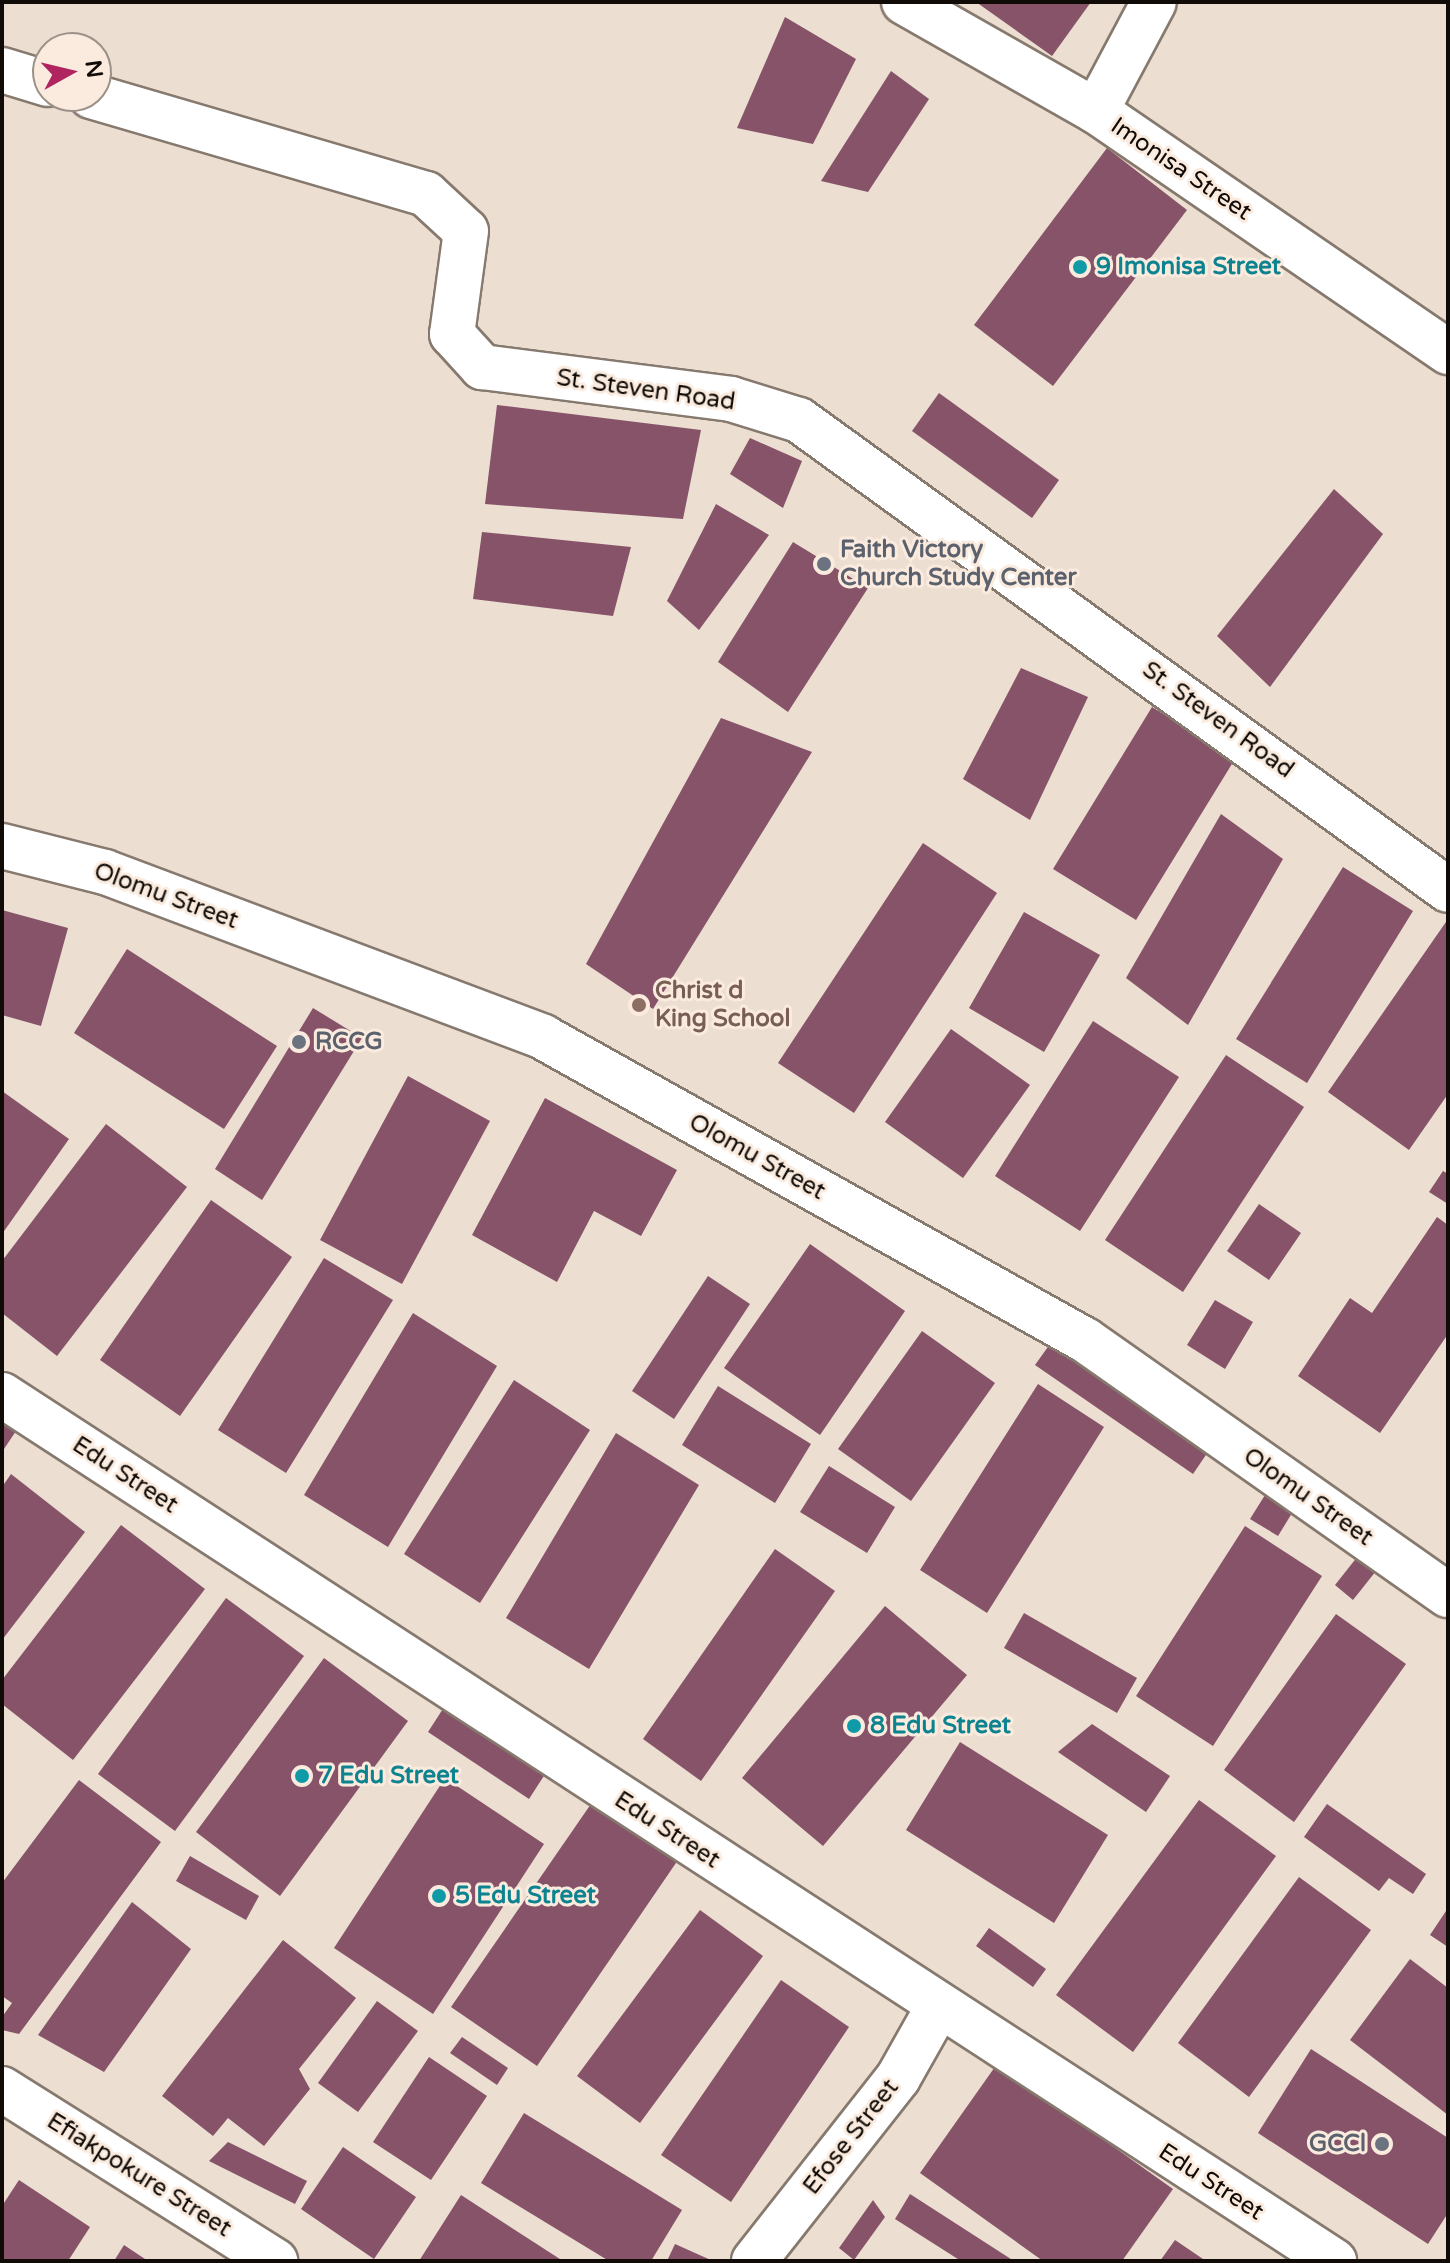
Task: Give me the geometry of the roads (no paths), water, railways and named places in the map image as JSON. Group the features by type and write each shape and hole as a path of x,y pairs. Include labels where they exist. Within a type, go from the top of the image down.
{"street":[{"name":"Imonisa Street","path":"904,2 1096,111 1448,352"},
{"path":"1096,111 1154,2"},
{"path":"2,70 32,79"},
{"name":"St. Steven Road","path":"112,102 426,194 466,231 452,334 482,367 731,399 799,420 1448,890"},
{"name":"Olomu Street","path":"2,846 105,872 543,1037 1085,1340 1448,1595"},
{"name":"Edu Street","path":"2,1395 938,2007 1334,2261"},
{"name":"Efose Street","path":"754,2261 898,2078 938,2007"},
{"name":"Efiakpokure Street","path":"2,2089 275,2261"}],"place":[{"name":"9 Imonisa Street","path":"1080,267"},
{"name":"Faith Victory Church Study Center","path":"824,564"},
{"name":"Christ d King School","path":"639,1005"},
{"name":"RCCG","path":"299,1042"},
{"name":"8 Edu Street","path":"854,1726"},
{"name":"7 Edu Street","path":"302,1776"},
{"name":"5 Edu Street","path":"439,1896"},
{"name":"GCCl","path":"1382,2144"}]}
